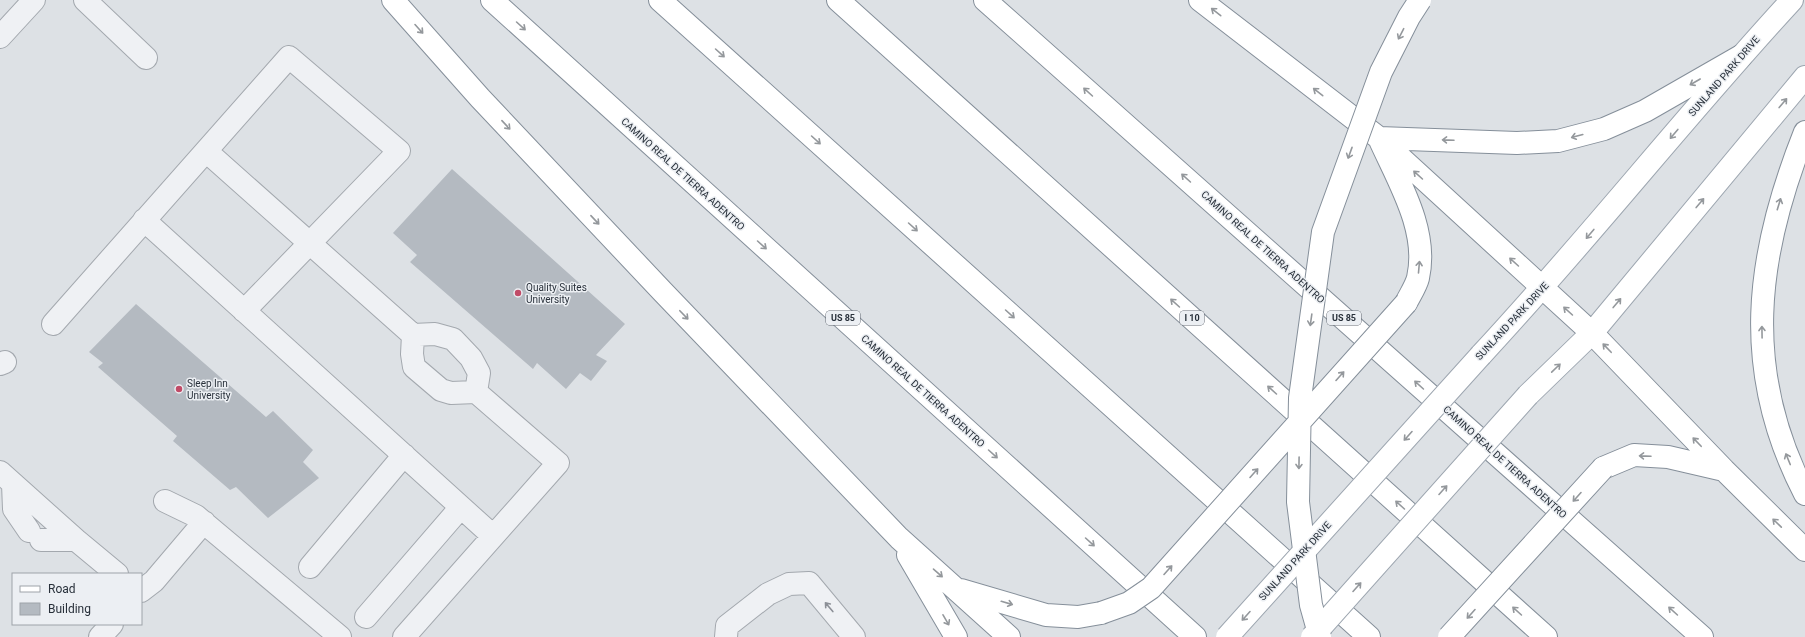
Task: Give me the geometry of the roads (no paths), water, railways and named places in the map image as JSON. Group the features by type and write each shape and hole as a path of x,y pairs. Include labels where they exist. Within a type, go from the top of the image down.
{"main road":[{"path":"393,0 480,98 899,538 1009,637"},
{"name":"CAMINO REAL DE TIERRA ADENTRO","path":"492,0 1195,637"},
{"path":"660,0 1369,637"},
{"name":"I 10","path":"838,0 1546,637"},
{"name":"CAMINO REAL DE TIERRA ADENTRO","path":"985,0 1702,637"},
{"path":"1200,0 1379,138 1592,333 1724,470 1805,550"},
{"path":"1320,637 1311,605 1298,502 1300,398 1323,232 1381,72 1420,0"},
{"name":"SUNLAND PARK DRIVE","path":"1227,637 1481,355 1543,289 1741,56 1792,0"},
{"path":"1379,138 1517,143 1558,141 1604,129 1645,111 1741,56"},
{"path":"1312,637 1528,395 1592,333 1805,77"},
{"path":"1805,132 1790,168 1769,245 1764,287 1762,331 1764,371 1772,410 1792,469 1805,494"},
{"path":"956,588 1046,615 1078,616 1101,613 1129,603 1151,588 1406,303 1418,279 1421,250 1413,216 1379,138"},
{"path":"1449,637 1603,468 1634,455 1668,457 1724,470"},
{"path":"899,538 956,637"}],"lane":[{"path":"0,37 34,0"},
{"path":"85,0 146,58"},
{"path":"53,324 289,57 399,151 244,311"},
{"path":"206,151 413,335 435,334 453,339 471,358 479,373 476,392"},
{"path":"144,220 493,536"},
{"path":"404,637 558,463 476,392 451,393 441,390 414,367 413,335"},
{"path":"310,567 404,455"},
{"path":"6,478 14,509 35,535 76,540"},
{"path":"6,478 116,573"},
{"path":"165,501 196,516 204,522 340,637"},
{"path":"366,617 461,507"},
{"path":"142,590 154,581 204,522"},
{"path":"726,637 727,626 768,594 789,584 809,583 854,637"},
{"path":"100,637 111,625"}],"place":[{"name":"Quality Suites University","path":"518,293"},
{"name":"Sleep Inn University","path":"179,389"}]}
